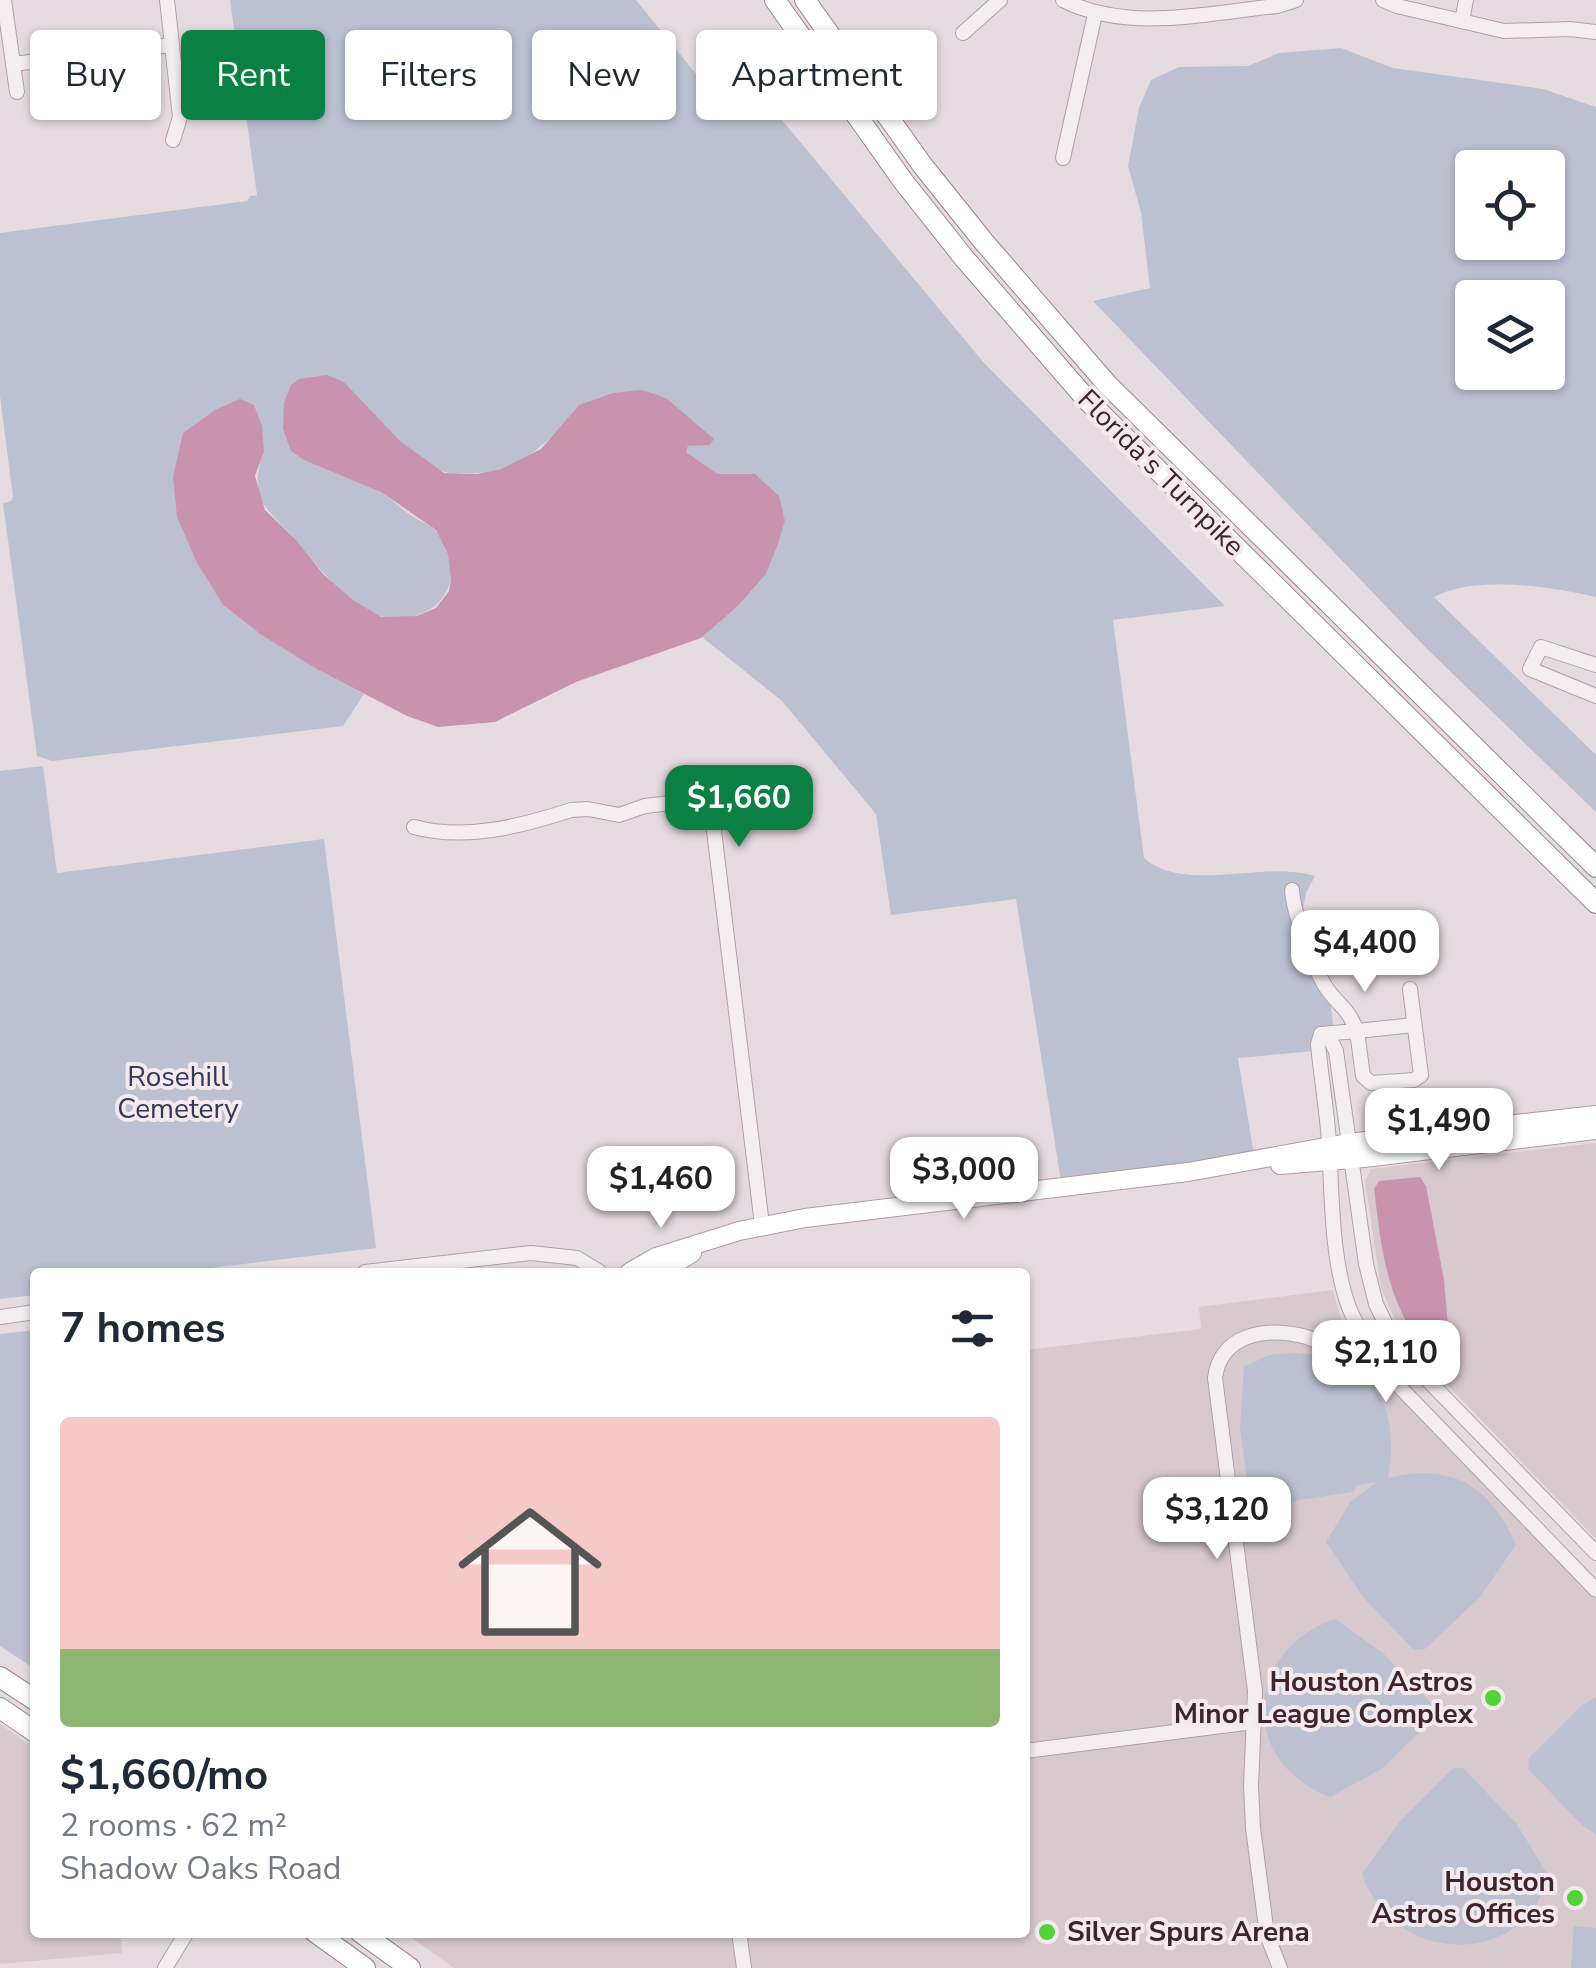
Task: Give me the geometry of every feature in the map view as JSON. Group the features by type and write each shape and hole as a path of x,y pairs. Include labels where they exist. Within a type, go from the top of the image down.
{"highway":[{"name":"Florida's Turnpike","path":"775,0 903,181 1088,401 1596,902"},
{"name":"Florida's Turnpike","path":"805,0 924,166 1107,384 1596,866"},
{"path":"0,1677 30,1697"},
{"path":"0,1708 30,1729"},
{"path":"323,1938 365,1968"},
{"path":"368,1938 410,1968"}],"main road":[{"path":"637,1268 656,1258 762,1225 1465,1137 1596,1114"},
{"path":"1465,1137 1596,1130"},
{"path":"668,1268 714,1240"}],"street":[{"path":"4,0 17,92"},
{"path":"166,0 180,117 173,140"},
{"path":"963,33 1000,0"},
{"path":"1062,0 1095,14 1144,18 1277,6 1296,0"},
{"path":"1383,0 1504,31 1596,32"},
{"path":"1462,21 1466,0"},
{"path":"1063,158 1095,14"},
{"path":"13,64 172,44"},
{"path":"1596,665 1541,647 1530,669 1596,696"},
{"path":"414,827 439,834 468,834 571,810 620,815 645,806 696,800 706,803 714,831 762,1225"},
{"path":"1292,890 1292,909 1329,992 1346,1008 1357,1031 1366,1080 1371,1084 1414,1080 1421,1075 1410,989"},
{"path":"1414,1025 1321,1034 1318,1044 1376,1304 1394,1341 1414,1366 1596,1554"},
{"path":"1340,1153 1343,1282 1350,1309 1372,1351 1394,1382 1596,1590"},
{"path":"399,1268 531,1253 577,1258 593,1268"},
{"path":"0,1316 30,1313"},
{"path":"1280,1968 1267,1935 1252,1828 1255,1692 1215,1378 1217,1361 1228,1347 1246,1336 1302,1336 1351,1354 1372,1351 1394,1341"},
{"path":"1030,1750 1253,1722"},
{"path":"165,1968 183,1938"},
{"path":"174,1968 192,1938"},
{"path":"740,1938 744,1968"}],"shaded area":[{"path":"327,375 344,382 400,441 444,473 477,474 501,469 541,449 579,405 613,393 642,390 666,398 714,439 709,445 688,446 686,452 718,474 755,474 779,496 785,521 766,574 737,607 701,638 576,682 495,722 438,727 407,716 317,669 260,634 223,605 198,565 177,517 173,477 183,433 215,410 240,399 254,405 262,426 264,452 255,476 265,510 324,575 381,617 417,616 436,608 449,591 451,578 448,554 436,530 381,492 291,451 283,429 284,403 291,385 299,379"},
{"path":"1596,1143 1596,1539 1400,1331 1381,1288 1365,1181 1371,1169"},
{"path":"1420,1177 1426,1186 1444,1280 1450,1349 1448,1357 1442,1358 1430,1355 1424,1348 1398,1305 1386,1268 1374,1189 1379,1181"},
{"path":"1333,1290 1346,1337 1375,1372 1596,1599 1596,1968 454,1968 412,1938 1030,1938 1030,1349 1201,1329 1199,1307"},
{"path":"0,1724 30,1745 30,1938 120,1938 122,1953 0,1964"}],"green space":[{"path":"230,0 636,0 660,30 532,30 532,120 676,120 676,49 696,74 696,120 782,120 984,363 1225,606 1113,620 1144,858 1181,874 1295,872 1315,876 1303,910 1296,885 1287,885 1288,911 1330,1000 1336,1049 1238,1058 1254,1155 1061,1181 1016,899 891,915 876,814 782,701 702,637 737,607 766,574 785,521 755,474 718,474 685,451 688,446 703,444 579,405 543,444 516,463 483,472 447,473 402,443 344,382 304,460 372,487 435,530 447,549 451,566 444,596 434,607 403,618 371,613 347,597 263,503 258,482 264,452 198,565 223,605 260,634 364,694 343,726 52,761 37,756 3,503 13,497 0,396 0,233 247,201 257,195 247,120 325,120 325,30 234,30"},
{"path":"1341,48 1393,68 1543,89 1596,107 1596,597 1492,584 1434,597 1596,755 1596,812 1425,647 1093,301 1150,288 1141,212 1128,166 1139,108 1151,80 1179,67 1248,66 1279,53"},
{"name":"Rosehill Cemetery","path":"43,766 57,873 324,839 376,1248 210,1268 30,1268 30,1296 0,1299 0,771"},
{"path":"30,1331 30,1666 0,1646 0,1334"},
{"path":"1289,1353 1341,1362 1360,1373 1374,1388 1390,1427 1388,1478 1431,1473 1467,1483 1494,1507 1516,1545 1479,1598 1425,1649 1414,1650 1363,1597 1326,1542 1351,1501 1377,1482 1357,1485 1353,1492 1260,1506 1250,1500 1240,1428 1244,1367 1269,1355"},
{"path":"1335,1619 1384,1654 1435,1707 1435,1717 1383,1768 1330,1797 1300,1781 1279,1759 1267,1734 1264,1707 1269,1680 1282,1655 1305,1634"},
{"path":"1596,1697 1596,1834 1582,1825 1528,1769 1529,1758 1581,1706"},
{"path":"1453,1768 1463,1768 1516,1823 1548,1875 1535,1906 1515,1927 1488,1940 1459,1945 1429,1940 1402,1927 1378,1905 1362,1874 1401,1820"},
{"path":"1574,1926 1596,1928 1596,1968 1571,1968"}],"place":[{"name":"Houston Astros Minor League Complex","path":"1493,1698"},
{"name":"Houston Astros Offices","path":"1575,1898"},
{"name":"Silver Spurs Arena","path":"1047,1932"}]}
